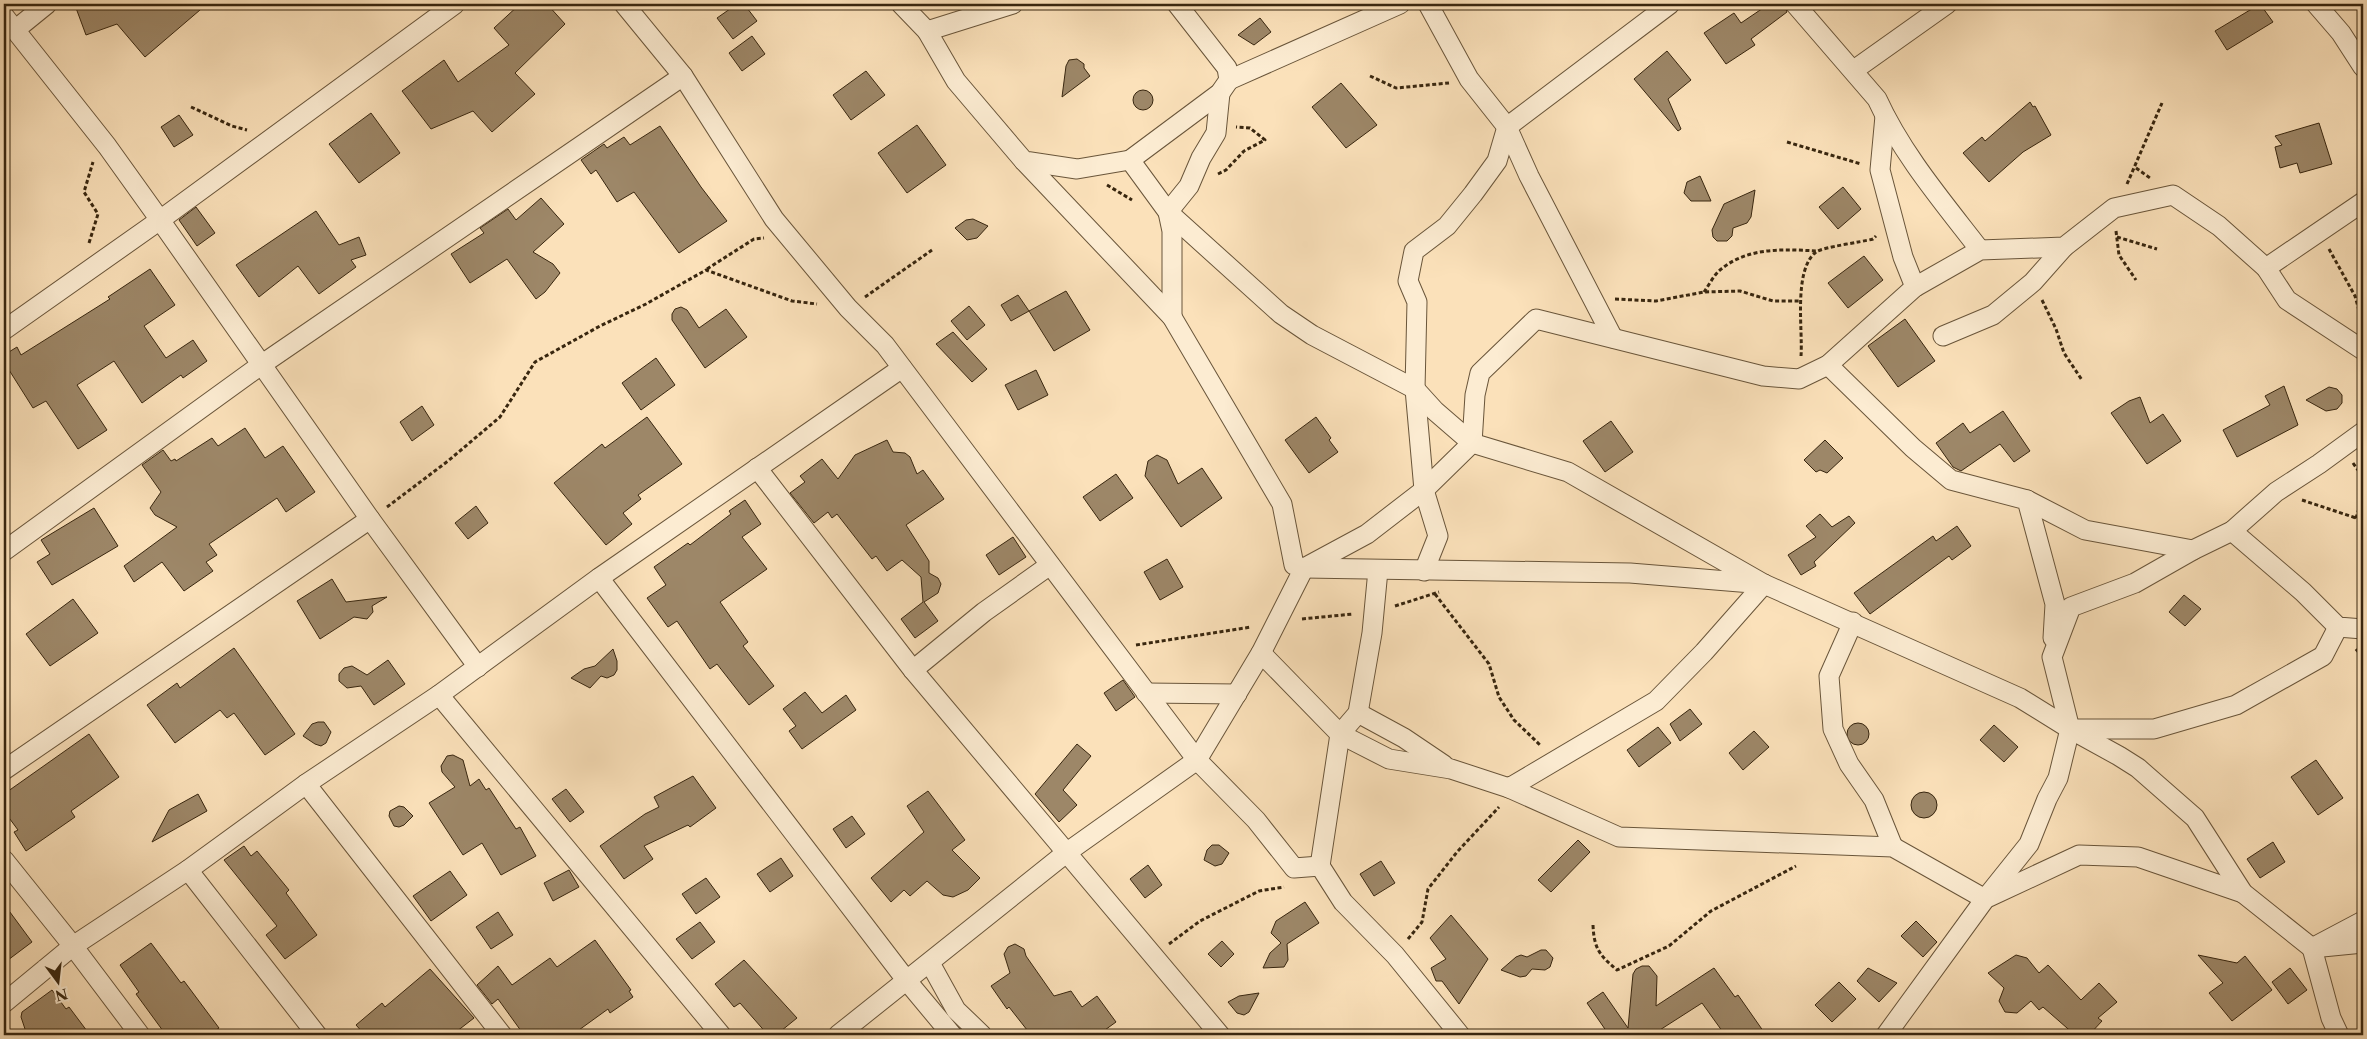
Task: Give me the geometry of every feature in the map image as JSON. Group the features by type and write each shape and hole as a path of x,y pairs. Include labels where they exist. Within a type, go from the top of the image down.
{"street":[{"path":"47,4 9,23 106,146 160,220 261,366 478,667"},
{"path":"4,330 160,220 455,4"},
{"path":"624,4 683,76 774,219 848,308 885,345 1197,760 1256,820 1294,868 1320,866"},
{"path":"901,4 927,31 956,81 1024,161 1172,317 1282,504 1294,565 1304,568 1378,570 1630,573 1764,584"},
{"path":"927,31 1013,4"},
{"path":"1168,212 1189,186 1201,158 1216,133 1227,68 1176,4"},
{"path":"1024,161 1078,169 1130,160 1225,87 1400,4"},
{"path":"1428,4 1469,79 1507,127 1529,176 1613,338"},
{"path":"1424,571 1438,536 1424,490 1415,389 1417,302 1408,281 1414,251 1447,226 1473,194 1497,161 1507,127 1670,4"},
{"path":"1795,4 1877,98 1885,116 1921,172 1980,250"},
{"path":"1854,70 1947,4"},
{"path":"2316,4 2341,33 2363,67"},
{"path":"4,551 261,366 683,76"},
{"path":"1885,116 1880,170 1903,257 1915,287"},
{"path":"1130,160 1168,212 1280,314 1312,335 1415,389 1436,411 1472,442 1568,472 1764,584 2020,698 2138,768 2195,818 2243,893 2312,948 2331,1018 2340,1035"},
{"path":"1943,336 1994,315 2033,282 2064,247 2114,208 2173,195 2219,226 2266,268 2287,300 2363,350"},
{"path":"2266,268 2363,202"},
{"path":"1168,212 1172,231 1172,317"},
{"path":"838,1035 1066,853 1197,760 1261,653 1304,568 1367,534 1424,490 1472,442 1475,395 1480,373 1536,319 1763,376 1799,379 1828,365 1915,287 1980,250 2064,247"},
{"path":"1828,365 1913,448 1951,480 2027,500 2085,530 2193,550"},
{"path":"4,1003 73,946 188,870 306,784 440,695 599,578 902,368"},
{"path":"2052,657 2071,606 2135,583 2193,550 2232,531 2276,492 2363,432"},
{"path":"757,468 912,670 1220,1035"},
{"path":"1886,1035 1985,899 2029,844 2046,799 2058,778 2070,729 2052,657 2056,604 2027,500"},
{"path":"4,770 370,519"},
{"path":"2232,531 2303,592 2338,627 2363,629"},
{"path":"912,670 984,612 1050,565"},
{"path":"1378,570 1372,633 1358,713 1340,734 1320,866 1343,902 1395,955 1460,1035"},
{"path":"599,578 907,981 952,1035"},
{"path":"1510,788 1656,701 1704,652 1764,584"},
{"path":"1853,622 1830,676 1833,729 1849,764 1874,800 1893,847"},
{"path":"2070,729 2154,729 2236,706 2323,656 2338,627"},
{"path":"1261,653 1340,734 1390,759 1451,770 1510,788 1618,837 1893,847 1985,899"},
{"path":"1146,693 1237,694"},
{"path":"440,695 704,1026 721,1035"},
{"path":"1358,713 1404,738 1451,770"},
{"path":"306,784 492,1032"},
{"path":"1985,899 2079,855 2138,857 2243,893"},
{"path":"4,861 73,946 140,1035"},
{"path":"188,870 317,1035"},
{"path":"2312,948 2363,921"},
{"path":"2312,948 2363,943"},
{"path":"930,963 956,1010 982,1035"}],"path":[{"path":"1370,76 1396,88 1434,86 1469,79"},
{"path":"2136,280 2119,255 2114,208 2136,168 2162,103"},
{"path":"191,107 232,126 275,136"},
{"path":"1787,142 1880,170"},
{"path":"100,262 88,249 98,214 84,192 91,165 106,146"},
{"path":"1078,169 1138,203"},
{"path":"1704,292 1720,270 1741,258 1775,249 1817,251 1873,239 1894,222"},
{"path":"2320,232 2355,296 2363,328"},
{"path":"370,519 448,462 500,417 535,362 600,326 646,304 706,270 754,239 788,236"},
{"path":"2108,238 2117,237 2157,249"},
{"path":"706,270 792,301 848,308 932,250"},
{"path":"1799,379 1802,342 1800,301 1807,263 1817,251"},
{"path":"2033,282 2056,329 2064,353 2082,380"},
{"path":"1593,298 1656,301 1704,292 1740,291 1772,301 1800,301"},
{"path":"2276,492 2356,518 2363,526"},
{"path":"2356,518 2363,496"},
{"path":"1424,571 1435,594 1489,664 1499,697 1514,720 1558,760"},
{"path":"1395,955 1422,922 1428,889 1458,852 1494,815 1510,788"},
{"path":"1593,925 1594,944 1603,958 1617,970 1669,946 1711,911 1804,861"},
{"path":"1159,962 1170,942 1200,921 1259,891 1288,887"}],"building":[{"path":"87,4 207,4 145,57 117,24 86,35 76,8"},
{"path":"520,4 547,4 565,24 515,73 535,94 492,132 473,111 431,129 402,91 444,60 458,82 509,45 494,28"},
{"path":"737,4 744,4 757,21 733,39 717,18"},
{"path":"1769,4 1784,4 1787,12 1751,39 1755,45 1726,64 1704,33 1734,13 1741,23"},
{"path":"2260,4 2273,22 2227,50 2215,31"},
{"path":"1260,18 1271,32 1254,45 1238,35"},
{"path":"752,36 765,54 742,71 729,53"},
{"path":"1667,51 1691,80 1668,99 1681,129 1678,131 1634,79"},
{"path":"1077,59 1084,64 1084,68 1090,76 1062,97 1066,66 1069,60"},
{"path":"866,71 885,95 851,120 833,95"},
{"path":"1341,83 1377,125 1346,148 1312,107"},
{"path":"1143,90 1150,93 1153,100 1150,107 1143,110 1136,107 1133,100 1136,93"},
{"path":"2030,102 2033,107 2035,106 2051,135 2023,152 1989,182 1963,153 1982,137 1985,141"},
{"path":"371,113 400,153 359,183 329,144"},
{"path":"179,115 193,135 174,147 161,127"},
{"path":"2319,123 2332,164 2300,173 2297,163 2280,168 2275,147 2282,145 2275,136"},
{"path":"917,125 946,165 907,193 878,153"},
{"path":"660,126 701,187 727,221 679,253 634,192 617,202 596,170 591,174 581,160 604,144 607,148 624,137 630,145"},
{"path":"1700,176 1711,201 1691,201 1684,193 1687,182"},
{"path":"1843,187 1861,209 1838,229 1819,207"},
{"path":"1755,190 1751,217 1747,223 1733,228 1732,236 1727,241 1717,241 1713,237 1712,230 1724,204"},
{"path":"541,198 564,224 533,252 553,264 560,273 545,292 536,299 507,259 470,283 451,254 484,233 480,228 508,209 516,220"},
{"path":"196,207 215,233 197,246 179,220"},
{"path":"316,211 339,245 359,237 366,255 351,260 356,267 319,294 298,266 259,297 236,265"},
{"path":"973,219 988,226 977,238 967,240 955,228 966,220"},
{"path":"1864,256 1883,280 1848,308 1828,283"},
{"path":"150,269 175,305 144,326 166,358 193,340 207,361 183,378 181,375 142,403 114,361 77,385 107,430 78,449 46,401 33,408 4,362 4,355 17,347 21,355 110,299 108,297"},
{"path":"1066,291 1090,330 1054,351 1029,311"},
{"path":"1018,295 1029,311 1011,321 1001,305"},
{"path":"969,306 985,325 967,340 951,321"},
{"path":"681,307 687,310 699,328 726,309 747,337 705,368 672,320 672,314 675,309"},
{"path":"1905,319 1935,361 1898,387 1868,346"},
{"path":"953,332 987,369 972,382 936,344"},
{"path":"656,358 675,385 641,410 622,383"},
{"path":"1036,370 1048,395 1018,410 1005,385"},
{"path":"2284,386 2298,425 2237,457 2223,430 2270,405 2265,396"},
{"path":"2329,387 2337,389 2342,395 2342,403 2337,409 2326,411 2306,400"},
{"path":"2140,397 2150,423 2163,414 2181,441 2147,464 2111,413 2129,401"},
{"path":"422,406 434,425 412,441 400,422"},
{"path":"2003,411 2030,451 2014,462 2000,444 1961,471 1953,467 1936,443 1963,423 1970,433"},
{"path":"647,417 682,464 638,495 641,499 623,513 632,524 606,545 554,483 602,444 605,448"},
{"path":"1316,417 1331,438 1329,440 1338,452 1309,473 1285,440"},
{"path":"1611,421 1633,452 1605,472 1583,441"},
{"path":"245,428 265,458 283,446 315,492 286,512 277,498 209,544 217,555 206,562 213,571 184,591 162,562 134,582 124,566 177,527 155,515 150,508 161,492 142,465 163,450 171,461 175,459 176,461 212,438 218,446"},
{"path":"887,440 893,452 905,453 910,457 917,474 923,470 944,499 906,525 929,561 929,573 938,578 941,584 938,593 924,602 938,621 915,638 901,619 923,602 921,577 902,560 887,571 876,556 872,559 837,514 832,518 828,512 814,523 790,493 805,482 800,476 822,459 838,479 855,455"},
{"path":"1825,440 1843,458 1827,473 1820,470 1816,472 1804,460"},
{"path":"1157,455 1167,460 1178,484 1202,468 1222,498 1181,527 1145,476 1148,461"},
{"path":"1116,474 1133,498 1100,521 1083,497"},
{"path":"745,500 761,524 742,537 767,569 720,602 748,642 743,646 774,686 749,705 717,664 710,669 677,621 668,627 647,598 666,585 654,567 688,543 690,545 731,514 729,511"},
{"path":"476,506 488,523 468,539 455,523"},
{"path":"94,508 118,546 52,585 37,562 50,554 41,540"},
{"path":"1820,514 1832,527 1849,516 1855,523 1814,562 1816,566 1801,575 1788,555 1816,537 1806,526"},
{"path":"1957,526 1971,546 1952,560 1949,556 1870,614 1854,593 1933,536 1936,541"},
{"path":"1013,537 1026,557 999,575 986,555"},
{"path":"1167,559 1183,587 1160,600 1144,572"},
{"path":"332,579 346,602 387,597 372,606 373,612 367,619 354,617 320,639 297,601"},
{"path":"2184,595 2201,609 2185,626 2169,612"},
{"path":"73,599 98,633 50,666 26,634"},
{"path":"234,648 295,734 265,755 234,713 227,718 220,710 175,743 147,705 177,683 180,688"},
{"path":"613,649 617,661 617,670 614,675 607,678 601,676 590,688 571,678 584,669 595,666"},
{"path":"388,660 405,684 374,705 361,686 347,688 339,681 339,674 344,668 352,666 367,675"},
{"path":"1123,680 1135,697 1116,711 1104,693"},
{"path":"805,692 822,713 846,695 856,710 802,749 789,731 796,726 783,709"},
{"path":"1690,709 1702,724 1680,741 1670,724"},
{"path":"324,722 331,732 326,743 321,746 303,736 312,724"},
{"path":"1858,723 1868,730 1869,734 1862,744 1858,745 1848,738 1847,734 1854,724"},
{"path":"1994,725 2018,747 2004,762 1980,740"},
{"path":"1658,727 1671,743 1639,767 1627,750"},
{"path":"1754,731 1769,747 1743,770 1729,753"},
{"path":"89,734 119,777 71,811 75,817 26,851 14,832 18,830 4,811 4,794"},
{"path":"1077,744 1091,756 1063,790 1077,805 1059,822 1035,794"},
{"path":"453,755 463,760 470,786 479,779 486,790 489,788 516,829 520,827 536,856 501,875 482,843 463,855 429,803 455,787 442,772 441,766 447,756"},
{"path":"2316,760 2343,798 2318,815 2291,777"},
{"path":"693,776 716,808 690,827 688,825 644,846 653,859 624,879 600,846 645,814 659,807 654,797"},
{"path":"566,789 584,812 570,822 552,799"},
{"path":"928,791 965,840 952,850 980,878 968,890 953,897 943,895 927,881 910,896 904,890 891,902 871,878 924,832 907,806"},
{"path":"1924,792 1933,796 1937,805 1933,814 1924,818 1915,814 1911,805 1915,796"},
{"path":"198,794 207,811 152,842 169,810"},
{"path":"399,806 404,807 413,816 404,825 399,827 394,826 389,816 390,811"},
{"path":"852,816 865,834 846,848 833,829"},
{"path":"1578,840 1590,852 1551,892 1538,880"},
{"path":"2273,842 2285,862 2260,878 2247,859"},
{"path":"1212,845 1219,845 1229,853 1222,864 1215,866 1204,860 1207,850"},
{"path":"244,846 251,856 257,851 289,890 286,893 317,935 285,959 266,935 277,926 224,860"},
{"path":"781,858 793,876 770,892 757,874"},
{"path":"1381,861 1395,883 1374,896 1360,874"},
{"path":"1148,865 1162,885 1145,898 1130,879"},
{"path":"569,870 579,887 553,901 544,883"},
{"path":"450,871 467,895 431,921 413,896"},
{"path":"706,878 720,897 696,914 682,894"},
{"path":"1305,902 1319,923 1287,944 1288,960 1284,967 1263,968 1270,953 1281,943 1271,933 1276,921"},
{"path":"4,904 32,942 4,963"},
{"path":"498,912 513,935 491,949 476,927"},
{"path":"1451,915 1488,959 1459,1004 1442,981 1436,981 1431,968 1446,959 1430,938"},
{"path":"1916,921 1937,942 1923,957 1901,936"},
{"path":"700,922 715,942 692,959 676,939"},
{"path":"595,940 631,990 629,991 633,997 610,1013 608,1009 572,1035 524,1035 498,999 492,1004 477,985 498,966 512,985 550,958 557,967"},
{"path":"1222,941 1234,954 1221,967 1208,954"},
{"path":"151,943 181,983 184,981 219,1028 209,1035 166,1035 136,994 139,992 120,965"},
{"path":"1015,944 1024,949 1026,956 1054,996 1071,991 1082,1007 1097,996 1116,1022 1098,1035 1031,1035 1009,1007 1007,1009 991,986 1010,973 1004,954 1008,947"},
{"path":"1541,950 1546,950 1553,958 1550,967 1545,970 1532,969 1526,976 1520,977 1501,970 1516,957 1521,955 1527,957"},
{"path":"2016,955 2027,958 2039,973 2048,965 2081,1000 2099,983 2117,1002 2098,1018 2102,1021 2089,1035 2075,1035 2043,1007 2039,1010 2031,1001 2017,1013 2005,1012 1999,1001 2004,988 1988,973"},
{"path":"2198,955 2237,963 2245,956 2272,990 2232,1021 2209,993 2223,983"},
{"path":"744,960 797,1018 776,1035 768,1035 740,1003 734,1007 715,984"},
{"path":"1642,966 1649,966 1657,976 1656,1006 1714,968 1735,997 1738,995 1766,1035 1725,1035 1702,1003 1652,1035 1609,1035 1587,1003 1603,992 1628,1028 1633,974 1636,969"},
{"path":"1868,968 1897,983 1879,1002 1857,981"},
{"path":"2290,968 2307,990 2288,1004 2272,982"},
{"path":"430,969 474,1018 452,1035 365,1035 356,1025 382,1003 385,1007"},
{"path":"1839,982 1856,999 1832,1022 1815,1005"},
{"path":"52,990 66,1009 69,1007 90,1035 27,1035 21,1017 22,1012"},
{"path":"1259,993 1249,1012 1244,1015 1237,1013 1228,1002 1239,996"}]}
